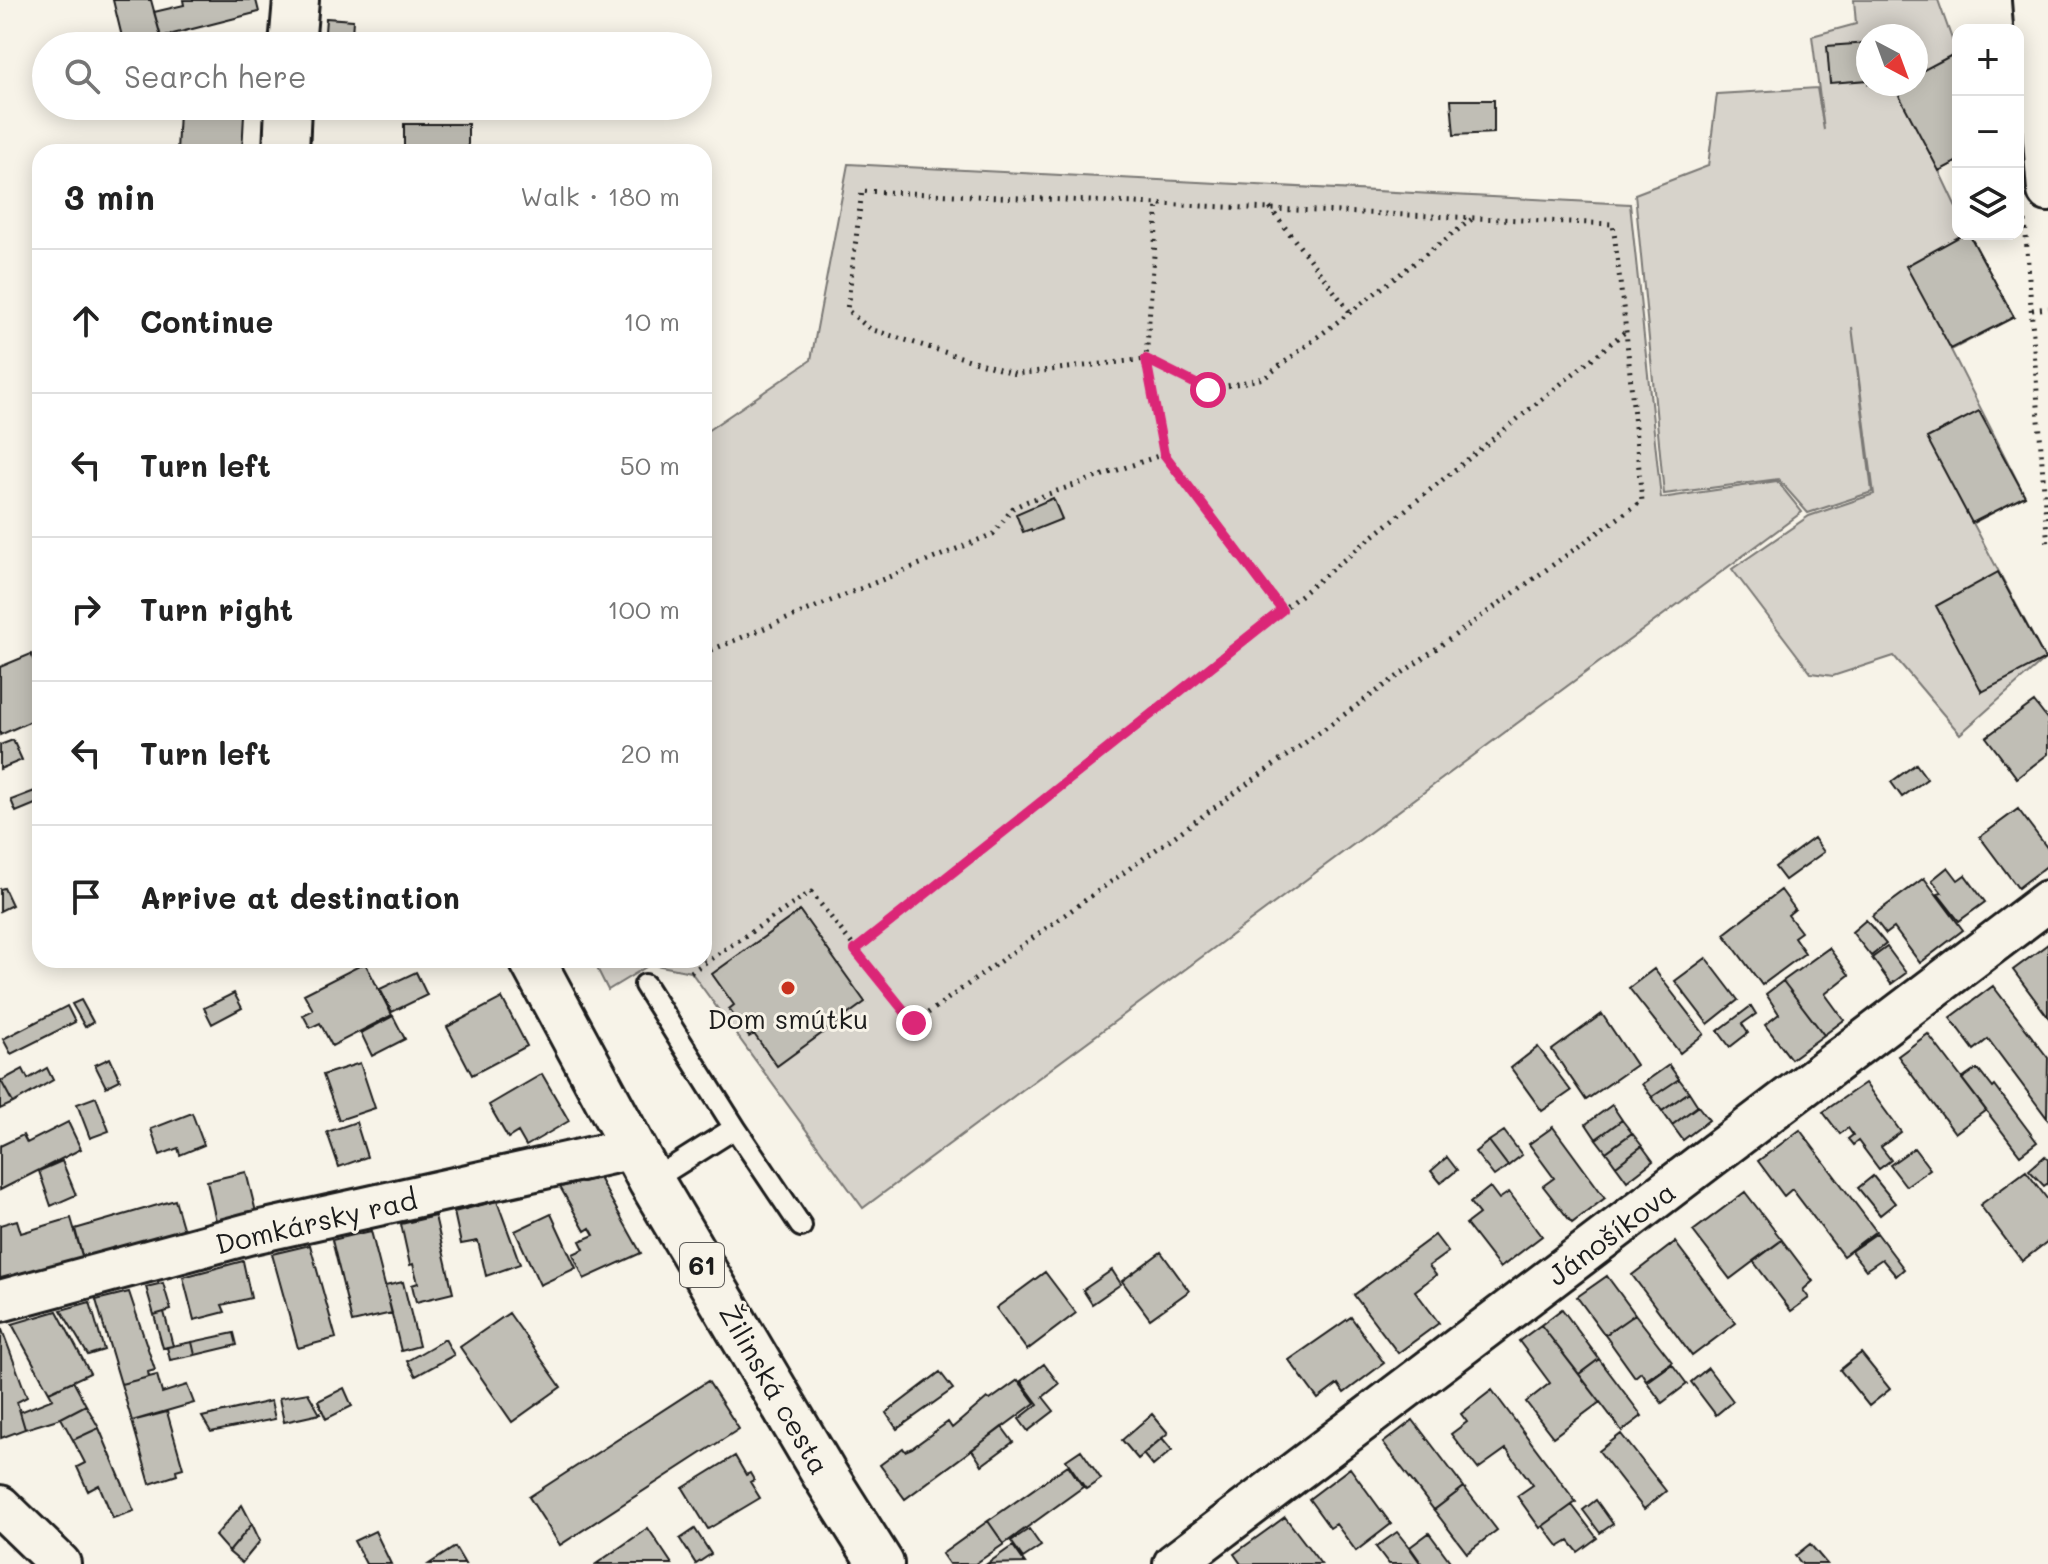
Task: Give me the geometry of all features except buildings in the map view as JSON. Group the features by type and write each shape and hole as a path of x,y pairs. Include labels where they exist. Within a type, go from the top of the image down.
{"main road":[{"path":"293,32 296,0"},
{"path":"286,144 287,120"},
{"name":"Žilinská cesta","path":"536,968 643,1165 823,1472 881,1564"}],"street":[{"path":"2033,0 2036,199"},
{"name":"Jánošíkova","path":"1174,1564 2048,901"},
{"name":"Domkársky rad","path":"0,1301 248,1234 643,1165"},
{"path":"0,1506 60,1564"}],"lane":[{"path":"645,985 801,1226"},
{"path":"643,1165 735,1128"}],"path":[{"path":"712,958 811,892 914,1023 1642,501 1613,224 1476,216 862,191 847,310 870,329 1015,374 1146,359 1208,390 1264,378 1476,216"},
{"path":"2036,199 2032,310 2048,548"},
{"path":"1158,203 1146,359 1164,454 1282,610"},
{"path":"1270,208 1350,312"},
{"path":"2032,310 2048,308"},
{"path":"855,950 1626,331"},
{"path":"712,650 993,534 1013,508 1164,454"},
{"path":"691,972 697,968"}],"shaded area":[{"path":"1854,0 1938,0 1952,39 1952,164 1939,171 1952,198 1952,240 1972,240 2014,317 1951,350 2025,496 1973,523 2045,659 1960,734 1894,656 1833,676 1811,673 1732,569 1809,516 1874,494 1852,327 1872,492 1808,513 1778,479 1664,494 1635,194 1708,166 1717,94 1817,88 1824,130 1812,36 1856,24"},
{"path":"848,164 1630,204 1661,498 1777,481 1802,512 863,1208 691,972 671,968 712,968 712,428 811,360"},
{"path":"597,968 644,968 608,990"}],"place":[{"name":"Dom smútku","path":"788,988"}],"route":[{"path":"914,1023 855,950 1282,610 1164,454 1146,359 1208,390"}]}
